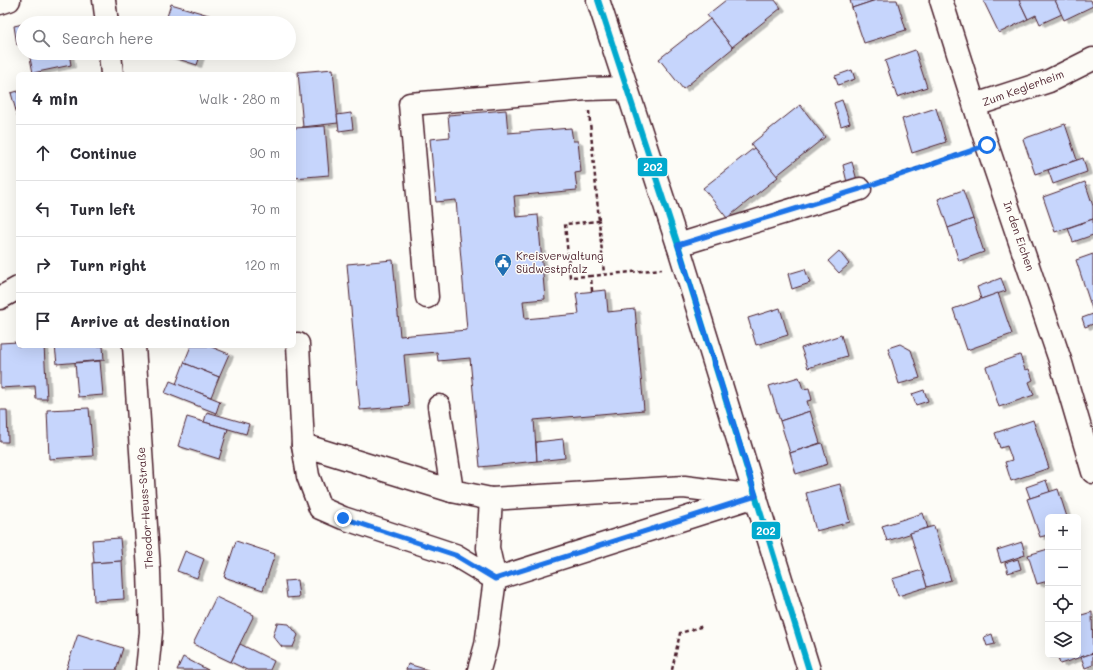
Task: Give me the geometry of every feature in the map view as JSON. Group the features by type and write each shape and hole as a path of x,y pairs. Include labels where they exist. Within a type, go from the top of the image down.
{"street":[{"path":"0,3 9,0"},
{"path":"104,0 106,16"},
{"path":"598,0 625,88 678,245 809,670"},
{"name":"In den Eichen","path":"941,0 987,145 1061,363 1092,468"},
{"name":"Zum Keglerheim","path":"975,105 1049,81 1093,59"},
{"path":"111,60 112,72"},
{"path":"427,297 410,104 587,89 625,88"},
{"path":"678,245 860,189"},
{"path":"0,298 16,289"},
{"path":"298,344 303,446 308,476 320,508 343,518 455,555 495,579 756,496"},
{"name":"Theodor-Heuss-Straße","path":"134,348 149,571 151,632 147,670"},
{"path":"439,406 452,491"},
{"path":"303,446 452,491 491,499 684,486 756,496"},
{"path":"479,670 486,645 495,579 488,548 491,499"}],"path":[{"path":"591,133 604,274"},
{"path":"860,189 987,145"},
{"path":"599,221 566,224 570,277 684,267"},
{"path":"591,276 592,291"},
{"path":"672,670 680,633 704,626"}],"building":[{"path":"726,0 775,0 781,8 732,47 707,15"},
{"path":"850,0 876,0 852,8"},
{"path":"876,0 897,0 906,30 864,43 852,8"},
{"path":"983,0 1019,0 1028,19 999,33"},
{"path":"1019,0 1055,0 1062,14 1040,24 1036,15 1028,19"},
{"path":"1055,0 1091,0 1093,6 1064,20"},
{"path":"171,4 212,16 167,16"},
{"path":"710,19 733,48 683,89 659,59"},
{"path":"14,26 16,26 16,39"},
{"path":"915,50 927,87 897,97 885,61"},
{"path":"30,60 70,60 71,65 33,72"},
{"path":"181,60 199,60 197,65"},
{"path":"333,69 338,123 303,127 298,72"},
{"path":"852,70 855,79 838,85 835,76"},
{"path":"16,92 16,111 11,93"},
{"path":"842,100 850,123 841,126 834,103"},
{"path":"800,105 825,137 776,176 751,144"},
{"path":"936,108 946,142 912,153 902,119"},
{"name":"Kreisverwaltung Südwestpfalz","path":"506,110 508,133 571,128 573,141 578,141 581,172 575,173 577,190 514,196 516,217 538,215 545,299 523,301 525,319 579,314 576,293 606,290 608,312 635,309 644,410 534,420 537,461 480,467 470,358 438,361 437,352 404,355 409,406 360,410 347,264 393,260 400,336 467,330 456,200 436,202 430,139 450,137 448,115"},
{"path":"351,113 353,129 339,131 337,115"},
{"path":"1065,124 1077,160 1035,174 1023,139"},
{"path":"325,126 329,175 296,178 296,128"},
{"path":"754,148 778,177 727,218 703,188"},
{"path":"1083,158 1087,172 1053,184 1048,170"},
{"path":"852,162 858,184 848,187 843,165"},
{"path":"1085,182 1093,206 1093,219 1055,232 1043,197"},
{"path":"963,190 973,219 948,228 938,199"},
{"path":"973,219 984,252 959,261 948,228"},
{"path":"1093,219 1093,235 1073,242 1068,228"},
{"path":"839,251 849,264 839,273 828,261"},
{"path":"1093,254 1093,312 1076,260"},
{"path":"805,269 810,283 792,289 788,274"},
{"path":"1001,278 1006,291 981,299 977,287"},
{"path":"998,293 1012,334 967,350 953,309"},
{"path":"780,308 788,335 756,345 748,318"},
{"path":"1093,314 1093,324 1085,327 1082,318"},
{"path":"841,335 847,356 808,368 801,348"},
{"path":"16,342 16,348 44,348 47,399 36,399 35,386 0,388 0,343"},
{"path":"900,344 911,350 920,378 899,384 888,348"},
{"path":"55,348 103,348 104,360 57,364"},
{"path":"190,348 214,348 229,354 219,377 184,363"},
{"path":"1020,355 1025,370 1029,369 1033,380 1029,382 1034,395 999,407 986,367"},
{"path":"100,361 103,395 78,397 75,363"},
{"path":"184,363 219,377 211,397 176,384"},
{"path":"799,377 803,389 809,388 812,400 807,401 810,411 780,421 769,386"},
{"path":"170,381 220,401 216,413 165,393"},
{"path":"924,390 928,401 916,405 912,394"},
{"path":"89,408 93,456 49,459 47,410"},
{"path":"0,410 7,410 8,442 0,442"},
{"path":"810,411 820,443 790,453 780,421"},
{"path":"207,412 249,424 246,434 204,422"},
{"path":"187,417 228,429 219,459 178,446"},
{"path":"1033,420 1049,468 1011,481 1005,462 1012,460 1007,446 1000,448 995,433"},
{"path":"563,439 565,458 537,461 536,442"},
{"path":"822,443 828,464 796,474 790,453"},
{"path":"1046,480 1050,492 1030,498 1026,487"},
{"path":"840,484 850,522 816,531 806,493"},
{"path":"1058,489 1066,514 1045,514 1045,536 1040,537 1027,499"},
{"path":"923,513 928,528 887,541 882,526"},
{"path":"934,526 951,580 927,587 910,533"},
{"path":"120,538 122,561 94,563 92,540"},
{"path":"236,541 275,554 263,590 224,577"},
{"path":"1022,542 1025,555 1001,563 997,550"},
{"path":"1045,550 1045,582 1037,584 1028,555"},
{"path":"185,551 204,559 197,578 177,571"},
{"path":"1018,559 1021,569 1008,573 1005,563"},
{"path":"122,561 124,599 94,601 92,563"},
{"path":"922,570 927,587 898,596 892,579"},
{"path":"297,580 299,597 287,598 285,581"},
{"path":"216,597 254,615 231,662 193,644"},
{"path":"1092,612 1093,653 1081,657 1081,622 1081,615"},
{"path":"277,623 289,624 298,635 293,647 282,647 273,636"},
{"path":"78,634 123,648 116,670 66,670"},
{"path":"992,634 995,644 987,646 984,637"},
{"path":"240,644 274,661 270,670 247,670 231,662"},
{"path":"1093,653 1093,665 1085,668 1081,657"},
{"path":"183,657 208,670 177,670"},
{"path":"1058,658 1078,658 1060,664"},
{"path":"408,664 428,670 406,670"}],"transit line":[{"name":"202","path":"598,0 678,245 809,670"}],"place":[{"name":"Kreisverwaltung Südwestpfalz","path":"503,277"}],"route":[{"path":"343,518 455,555 495,579 756,496 678,245 860,189 987,145"}]}
